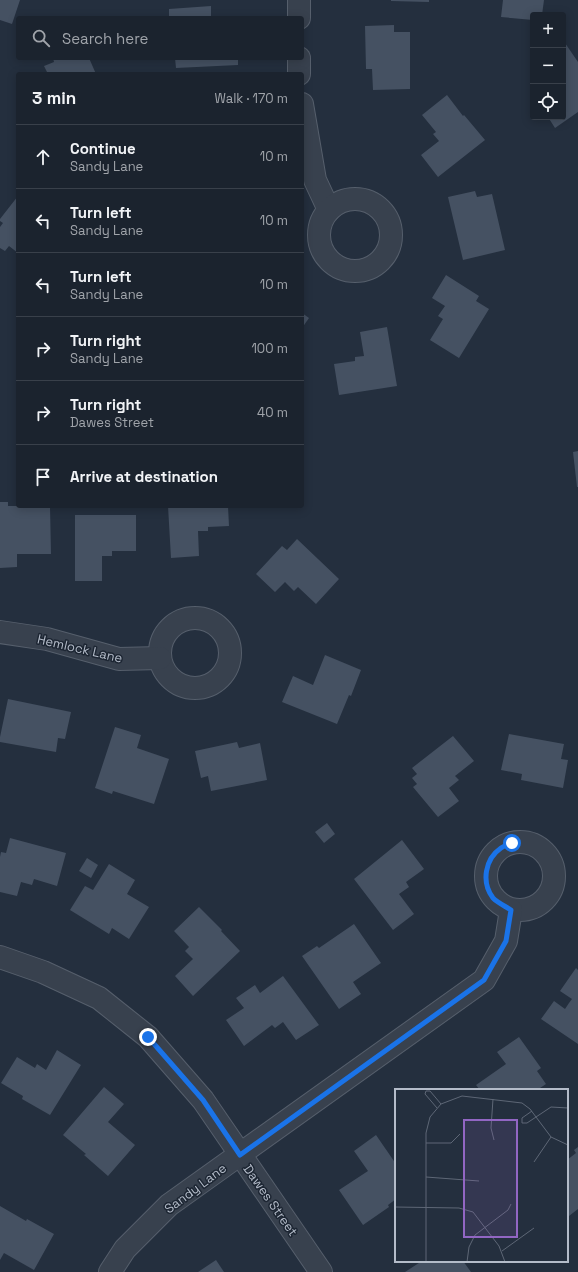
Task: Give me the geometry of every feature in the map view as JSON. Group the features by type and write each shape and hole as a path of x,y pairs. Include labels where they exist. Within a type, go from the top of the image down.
{"street":[{"path":"299,0 299,16"},
{"path":"299,60 299,72"},
{"path":"304,116 315,180 329,210"},
{"name":"Hemlock Lane","path":"0,632 47,639 119,659 160,658"},
{"name":"Sandy Lane","path":"110,1272 125,1248 169,1205 484,980 506,941 511,910"},
{"name":"Dawes Street","path":"0,957 43,972 99,998 148,1037 203,1100 321,1272"}],"building":[{"path":"0,0 20,0 12,24 0,20"},
{"path":"429,0 429,2 391,1"},
{"path":"503,0 544,0 542,12 530,12 530,20 501,17"},
{"path":"211,6 211,16 169,16 169,9"},
{"path":"394,25 394,32 410,32 410,89 373,90 372,69 366,69 365,26"},
{"path":"566,44 578,62 578,112 555,128 550,120 566,120"},
{"path":"54,60 90,60 95,72 47,72 44,66 54,62"},
{"path":"175,60 238,60 238,65 176,68"},
{"path":"447,95 463,116 464,115 485,140 438,177 421,155 439,141 433,134 436,132 422,115"},
{"path":"475,191 477,197 492,194 505,250 463,260 448,197"},
{"path":"16,199 16,251 9,246 5,251 0,248 0,227 3,223 0,219"},
{"path":"446,275 479,296 476,301 489,309 459,358 430,340 443,319 438,316 445,306 432,298"},
{"path":"304,314 309,318 304,325"},
{"path":"387,327 397,386 339,395 334,364 355,361 355,357 364,356 360,332"},
{"path":"578,451 578,487 577,487 573,452"},
{"path":"0,502 8,502 8,506 16,506 16,508 50,508 51,554 17,554 17,567 0,568"},
{"path":"168,508 228,508 229,526 208,527 208,531 198,531 199,556 171,558"},
{"path":"75,515 136,515 136,551 112,551 112,556 102,556 102,581 75,581"},
{"path":"297,539 339,579 316,604 298,587 294,591 285,582 275,592 256,574 282,546 287,550"},
{"path":"325,655 361,670 351,696 349,695 337,724 282,702 293,676 313,685"},
{"path":"8,699 71,712 65,739 58,738 56,752 0,742"},
{"path":"115,727 141,735 137,748 169,759 154,804 113,791 112,794 95,788"},
{"path":"509,734 564,744 561,759 568,760 563,788 521,780 522,774 501,770"},
{"path":"453,736 474,761 455,776 459,780 449,788 459,801 438,817 413,787 417,784 412,778 417,774 412,768"},
{"path":"237,742 239,748 260,743 267,780 211,791 208,776 201,778 195,751"},
{"path":"327,823 335,834 324,843 315,832"},
{"path":"10,838 66,853 57,886 34,879 32,885 21,882 17,896 0,892 0,857 1,852 6,853"},
{"path":"402,840 424,869 406,882 409,887 399,894 414,914 393,930 354,879"},
{"path":"87,858 98,865 91,878 79,871"},
{"path":"109,864 135,880 127,894 149,907 129,939 112,928 109,934 70,910 85,886 93,890"},
{"path":"199,907 240,951 193,996 175,976 193,959 185,951 189,947 174,931"},
{"path":"354,924 381,963 353,982 361,994 339,1009 302,956 317,946 319,948"},
{"path":"576,968 578,970 578,1044 541,1019 554,1001 565,1009 572,999 560,991"},
{"path":"283,976 319,1025 296,1040 283,1022 275,1028 272,1025 244,1046 226,1020 244,1008 236,998 255,985 260,993"},
{"path":"519,1037 541,1068 537,1071 546,1084 538,1089 479,1089 476,1085 506,1064 497,1052"},
{"path":"57,1050 81,1065 50,1115 22,1099 23,1096 1,1083 17,1057 35,1068 37,1064 46,1070"},
{"path":"104,1087 124,1104 108,1122 135,1145 108,1176 84,1155 86,1154 63,1135"},
{"path":"376,1135 395,1163 395,1200 388,1205 389,1207 363,1225 339,1190 368,1171 354,1151"},
{"path":"578,1147 578,1209 569,1216 568,1159 576,1153 574,1150"},
{"path":"0,1206 26,1221 27,1219 54,1234 34,1270 4,1253 0,1260"},
{"path":"216,1260 224,1272 198,1272"},
{"path":"420,1262 464,1262 471,1272 405,1272"}],"route":[{"path":"148,1037 203,1100 240,1155 484,980 506,941 511,910 501,905 493,897 488,887 486,876 488,865 493,855 502,847 512,843"}]}
